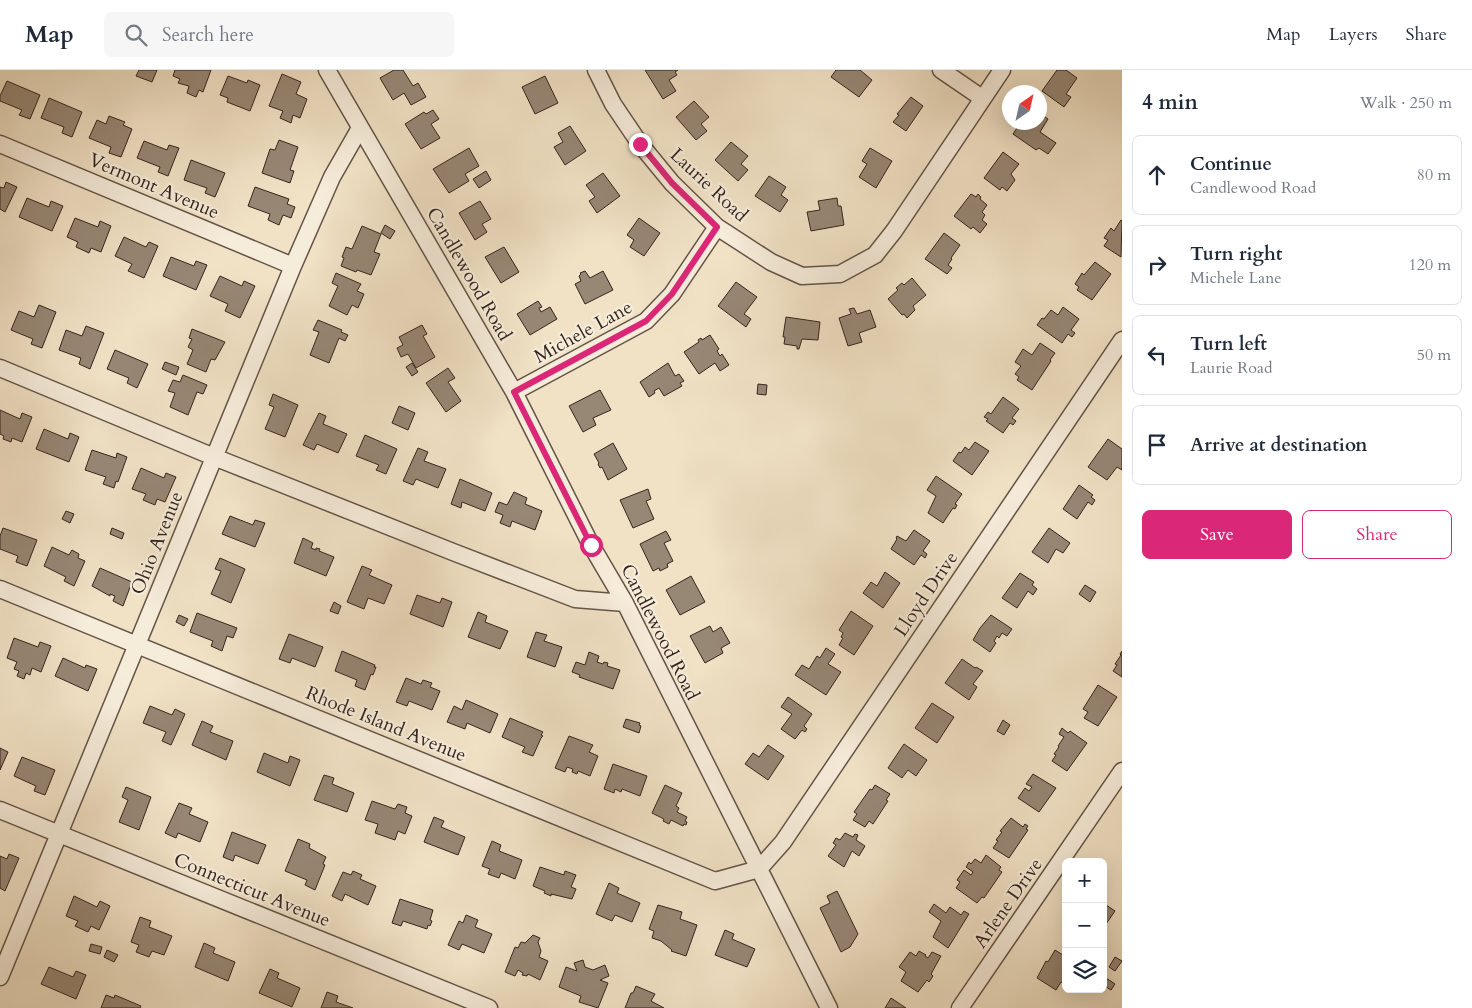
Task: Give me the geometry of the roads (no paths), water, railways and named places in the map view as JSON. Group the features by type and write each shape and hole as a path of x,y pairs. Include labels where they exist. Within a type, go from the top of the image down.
{"street":[{"name":"Candlewood Road","path":"327,70 514,392 591,545 625,603 829,1008"},
{"name":"Laurie Road","path":"596,70 613,104 640,144 672,183 717,227 771,262 802,276 840,274 875,255 894,231 1002,70"},
{"path":"941,70 982,98"},
{"name":"Ohio Avenue","path":"0,977 293,266 332,177 360,128"},
{"name":"Vermont Avenue","path":"0,144 293,266"},
{"name":"Michele Lane","path":"514,392 646,321 672,294 717,227"},
{"name":"Lloyd Drive","path":"759,868 783,842 1122,340"},
{"path":"0,368 214,457 575,599 625,603"},
{"name":"Rhode Island Avenue","path":"0,588 715,881 759,868"},
{"name":"Arlene Drive","path":"960,1008 1122,771"},
{"name":"Connecticut Avenue","path":"0,810 489,1008"}]}
